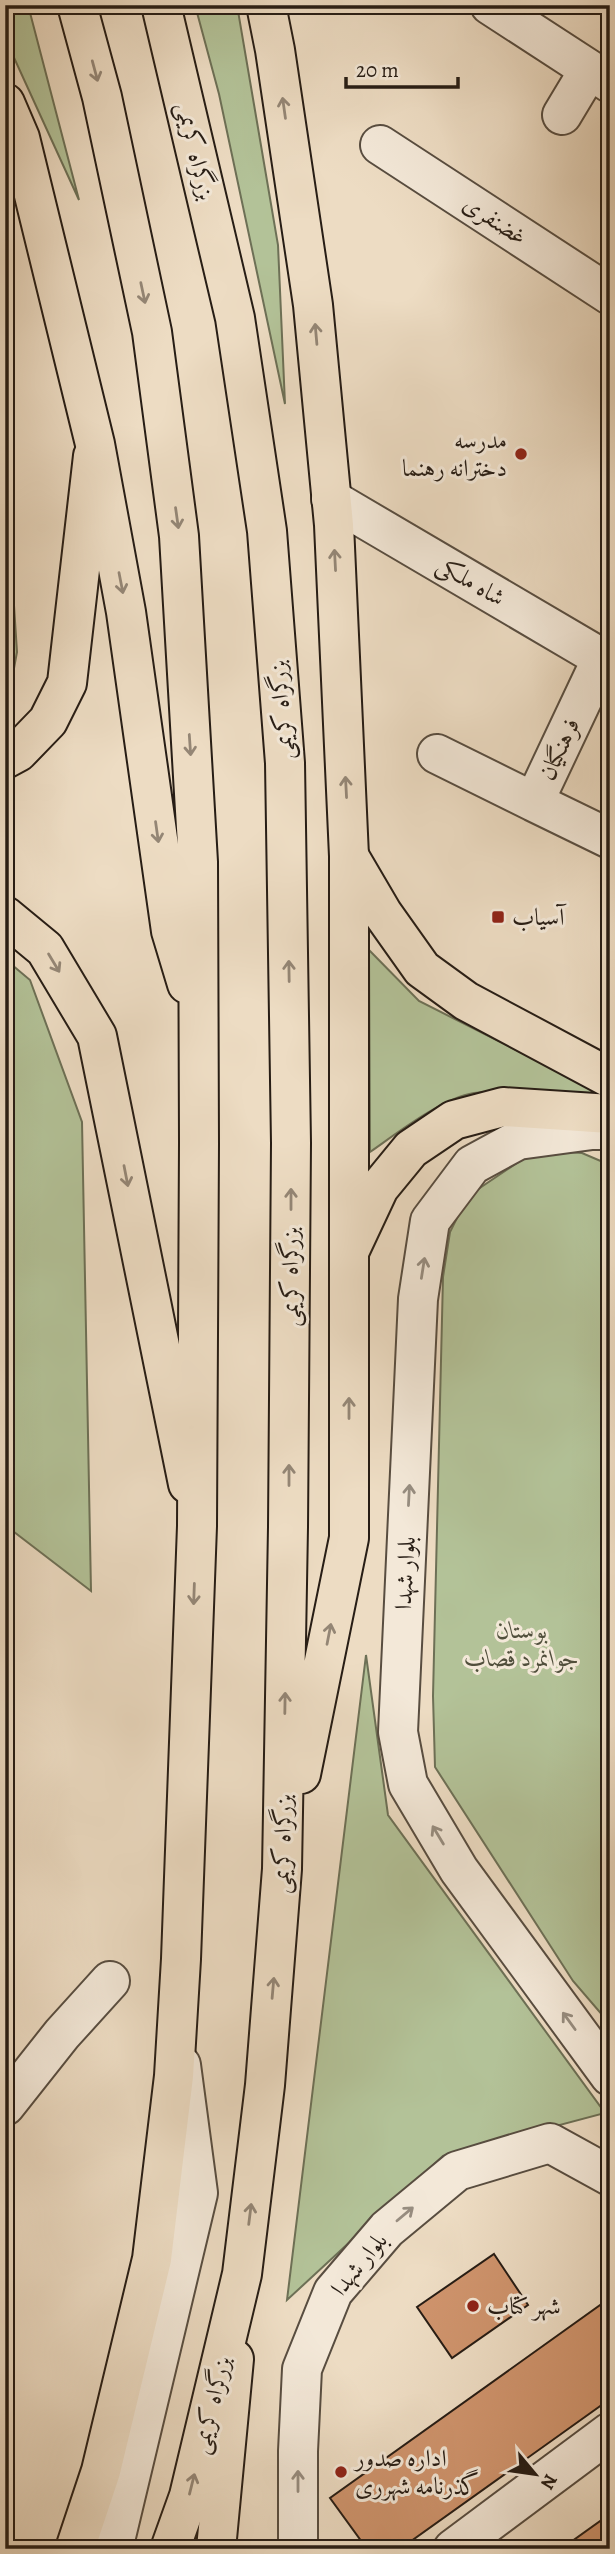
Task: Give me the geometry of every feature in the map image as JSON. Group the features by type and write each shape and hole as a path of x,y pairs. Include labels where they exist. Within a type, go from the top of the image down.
{"main road":[{"path":"75,2549 100,2471 152,2259 177,2035 197,1526 199,1025 198,862 179,536 152,332 102,97 77,5"},
{"name":"بزرگراه کریمی","path":"161,5 235,318 267,531 285,763 291,1157 282,1869 265,2085 242,2274 189,2496 170,2549"},
{"path":"266,5 313,305 331,499 349,856 349,1538 282,1869"},
{"path":"5,103 20,138 95,444 126,612 171,931 199,1025"},
{"path":"5,759 19,752 48,721 68,683 95,444"},
{"path":"349,856 383,914 422,969 466,1001 610,1078"},
{"path":"5,916 46,949 97,1036 197,1526"},
{"path":"349,1252 379,1188 411,1149 454,1121 503,1107 610,1114"},
{"path":"216,2549 242,2274"}],"street":[{"path":"490,5 600,77 562,115"},
{"name":"غضنفری","path":"380,145 610,295"},
{"name":"شاه ملکی","path":"331,499 606,660"},
{"name":"فرهنگیان","path":"606,660 534,802 610,839"},
{"path":"437,754 534,802"},
{"name":"بلوار شهدا","path":"610,1130 518,1140 472,1165 430,1221 418,1299 398,1732 408,1784 459,1870 610,2076"},
{"path":"5,2106 62,2034 110,1981"},
{"path":"113,2549 198,2193 177,2035"},
{"name":"بلوار شهدا","path":"298,2549 298,2451 302,2369 333,2292 387,2229 457,2171 550,2143 610,2176"},
{"path":"453,2549 610,2432"}],"green space":[{"path":"5,5 28,5 79,200 5,38"},
{"path":"195,5 237,5 278,245 285,404 219,94"},
{"path":"5,466 17,652 10,690 5,697"},
{"path":"369,950 419,1001 610,1100 524,1091 474,1093 434,1109 370,1152"},
{"path":"5,959 30,980 82,1122 91,1591 5,1525"},
{"name":"بوستان جوانمرد قصاب","path":"536,1150 582,1153 610,1165 610,2024 573,1981 435,1767 433,1696 443,1277 450,1232 468,1196"},
{"path":"366,1655 388,1815 605,2113 443,2156 287,2300"}],"building":[{"name":"شهر کتاب","path":"494,2254 528,2305 452,2358 417,2307"},
{"path":"610,2298 610,2399 400,2549 367,2549 330,2498"},
{"path":"610,2514 610,2549 561,2549"}],"place":[{"name":"مدرسه دخترانه رهنما","path":"521,454"},
{"name":"آسیاب","path":"498,917"},
{"name":"شهر کتاب","path":"473,2306"},
{"name":"اداره صدور گذرنامه شهرری","path":"341,2472"}]}
